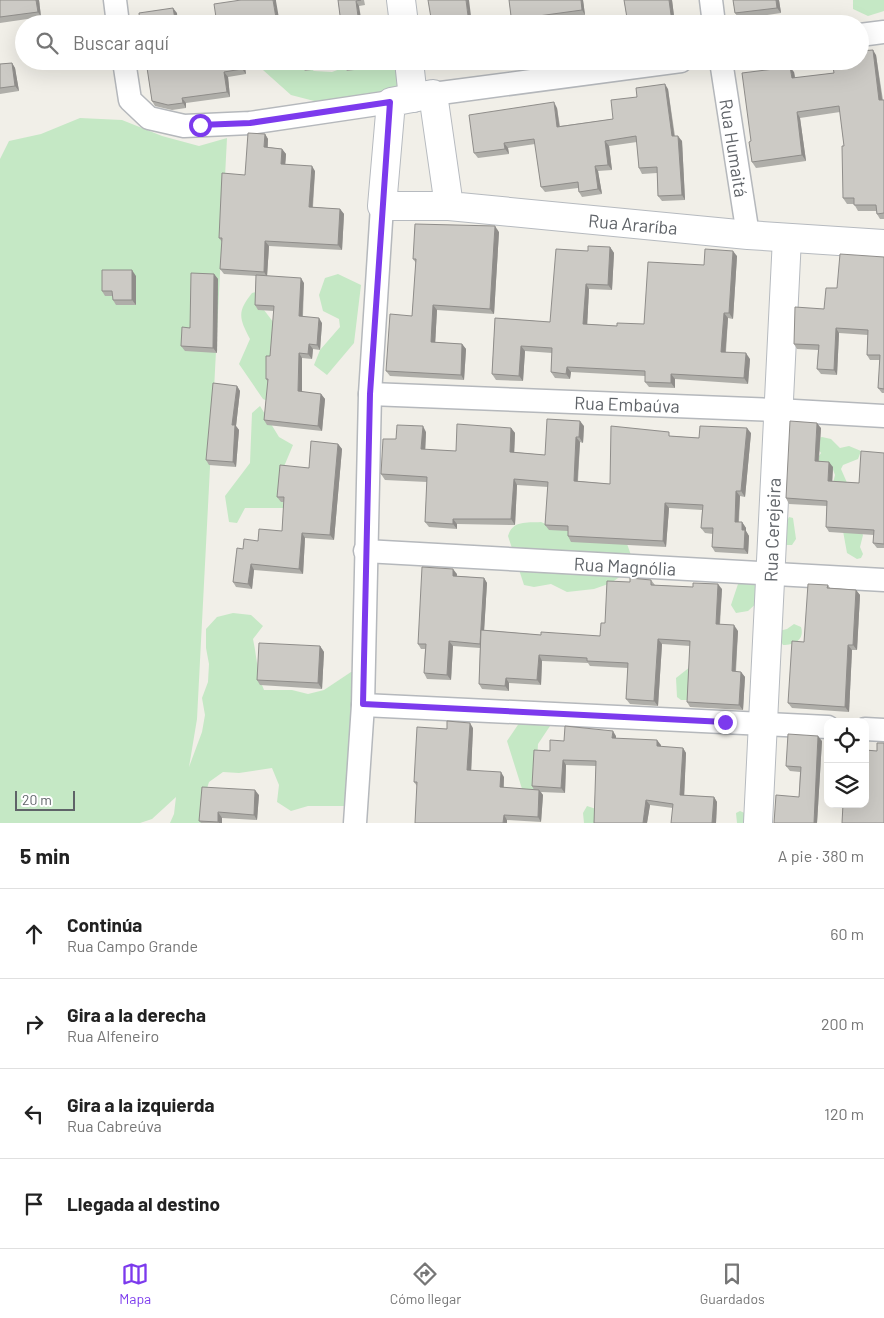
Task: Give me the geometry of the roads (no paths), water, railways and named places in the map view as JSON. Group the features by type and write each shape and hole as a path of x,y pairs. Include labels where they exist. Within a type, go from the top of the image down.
{"street":[{"path":"115,0 117,15"},
{"path":"401,0 403,15"},
{"path":"711,0 713,15"},
{"path":"869,34 884,32"},
{"path":"125,70 130,100 149,118 184,126 250,123 616,70"},
{"path":"410,70 412,98 449,206"},
{"name":"Rua Humaitá","path":"721,70 748,234"},
{"path":"355,823 363,704 370,394 382,206 412,98"},
{"name":"Rua Araríba","path":"382,206 449,206 787,238 884,244"},
{"name":"Rua Cerejeira","path":"758,823 787,238"},
{"name":"Rua Embaúva","path":"370,394 884,416"},
{"name":"Rua Magnólia","path":"365,551 884,580"},
{"path":"363,704 824,727"},
{"path":"869,729 884,730"}]}
